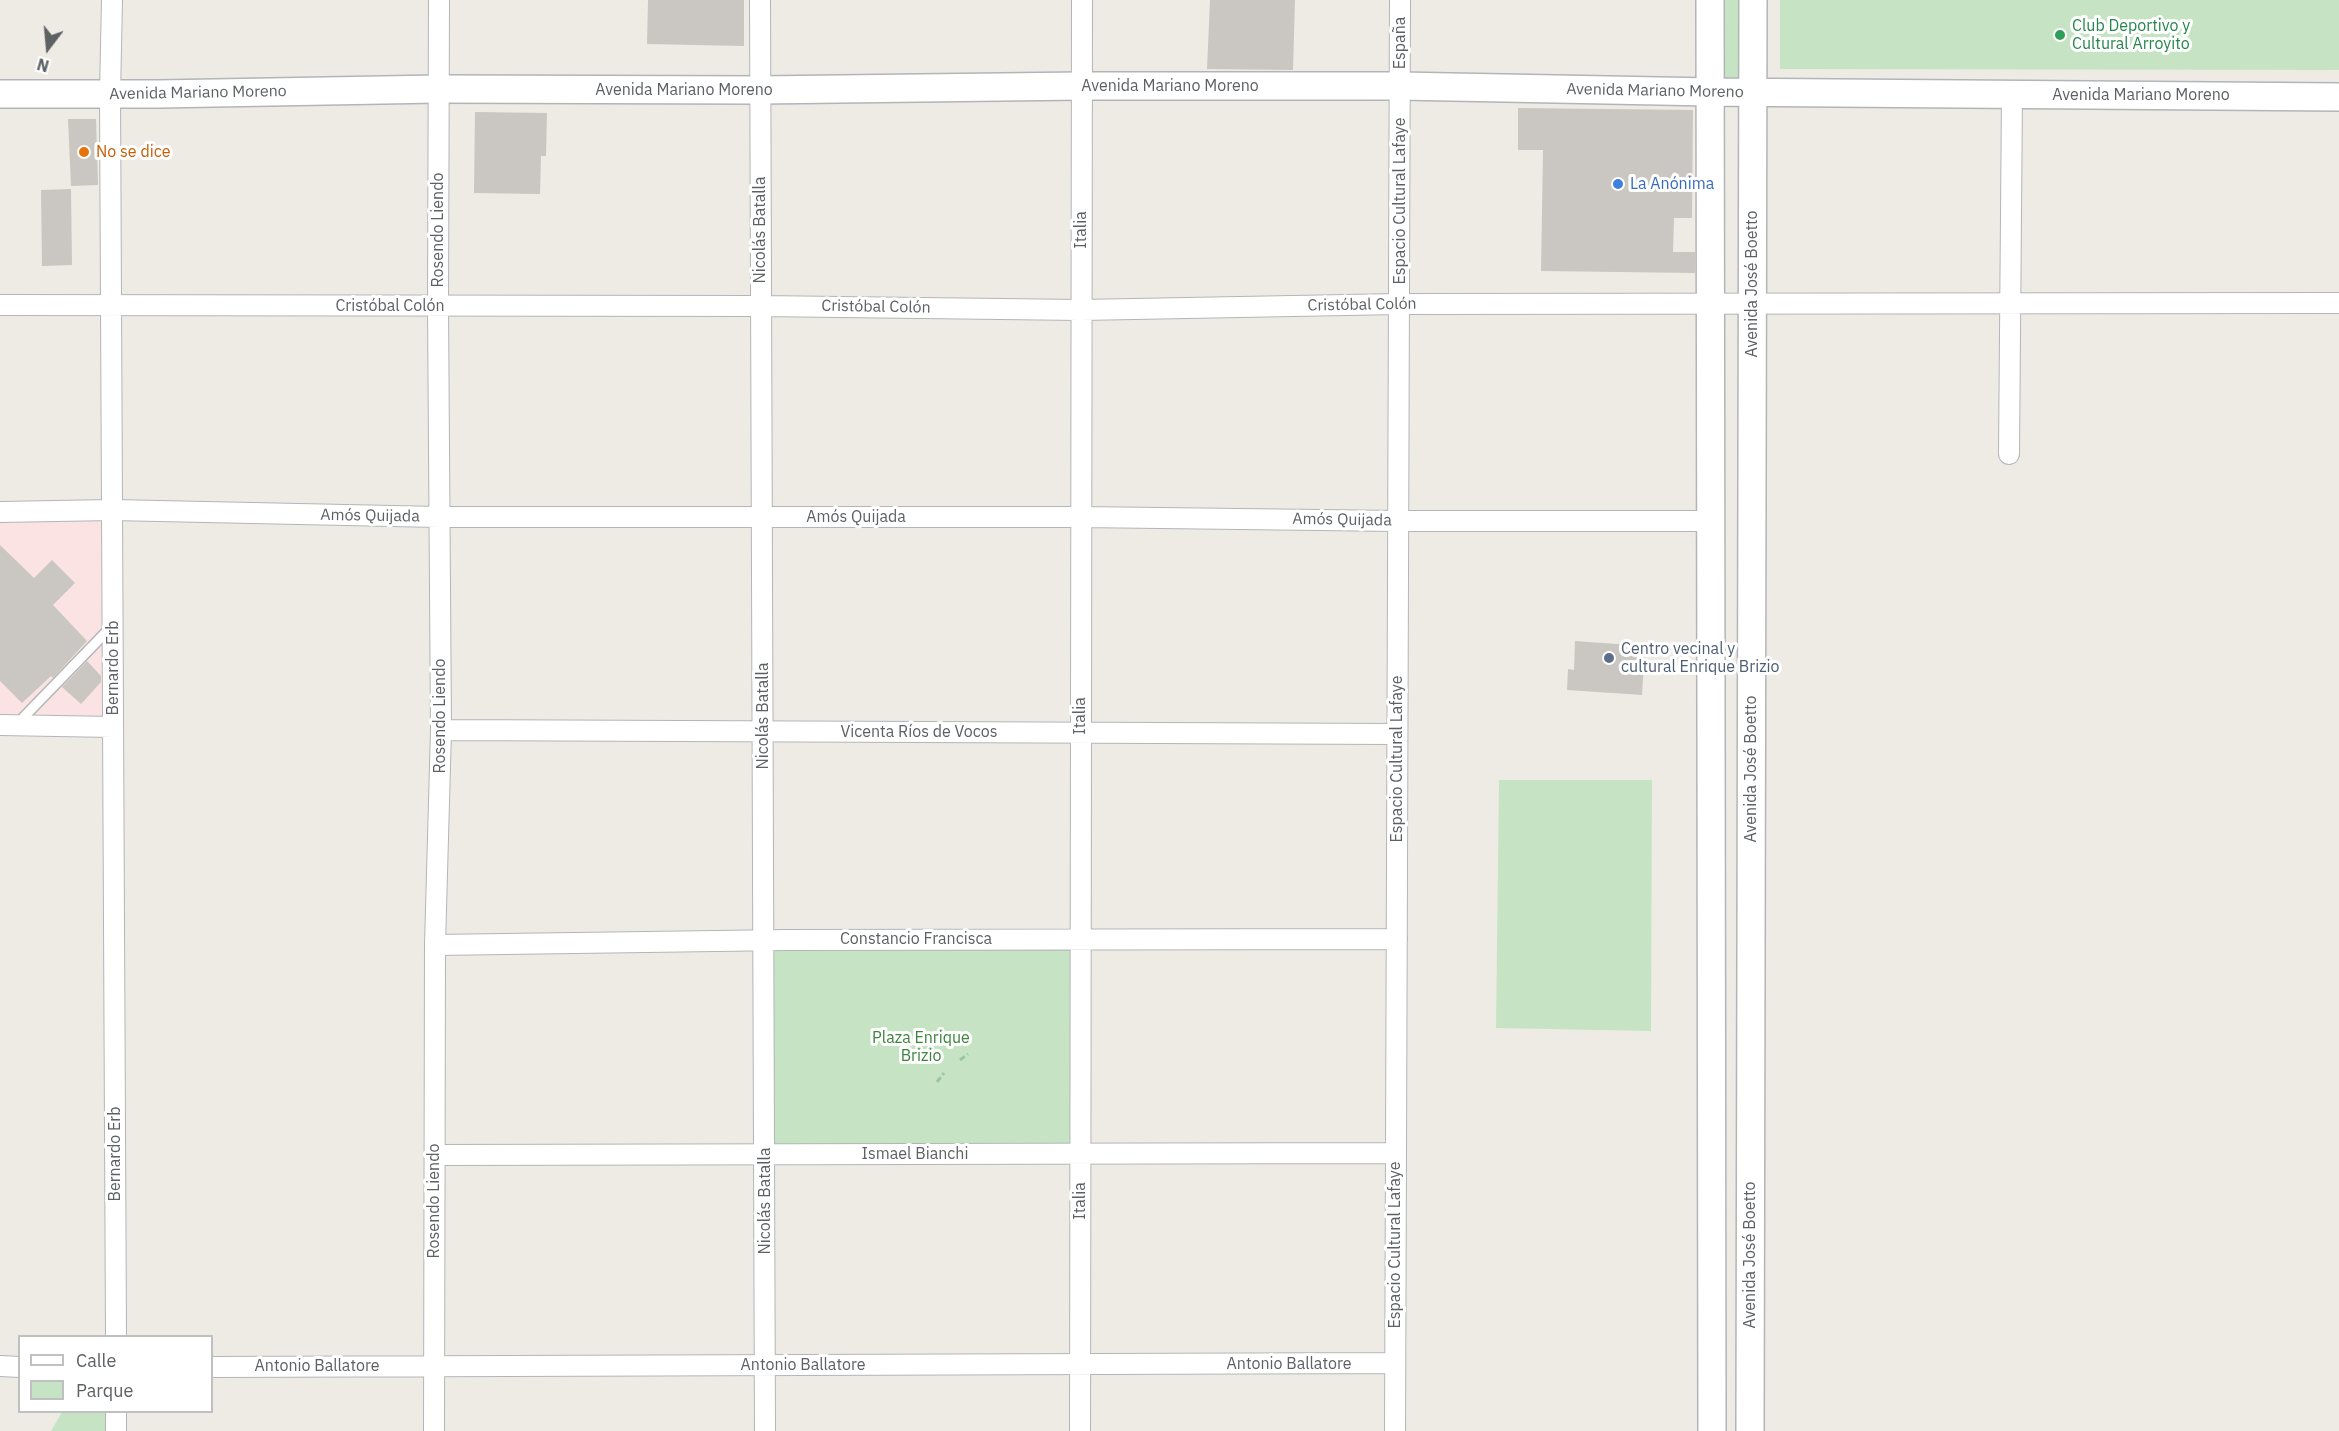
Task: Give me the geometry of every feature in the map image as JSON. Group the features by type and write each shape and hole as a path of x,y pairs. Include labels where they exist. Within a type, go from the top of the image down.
{"main road":[{"path":"1710,0 1712,1431"},
{"name":"Avenida José Boetto","path":"1750,1431 1753,0"},
{"name":"Avenida Mariano Moreno","path":"0,94 438,89 760,90 1081,86 1400,86 1711,92 2339,97"}],"street":[{"name":"Bernardo Erb","path":"112,0 110,94 116,1335"},
{"name":"Rosendo Liendo","path":"434,1431 435,945 441,730 438,306 439,0"},
{"name":"Nicolás Batalla","path":"760,0 765,1431"},
{"name":"Italia","path":"1080,1431 1082,0"},
{"name":"España","path":"1400,0 1400,86"},
{"name":"Espacio Cultural Lafaye","path":"1395,1431 1400,86"},
{"path":"2009,454 2012,94"},
{"name":"Cristóbal Colón","path":"0,305 760,306 1081,310 1399,304 2339,303"},
{"name":"Amós Quijada","path":"0,512 112,510 439,517 1081,517 1398,521 1711,521"},
{"path":"7,725 113,727"},
{"name":"Vicenta Ríos de Vocos","path":"441,730 1397,734"},
{"name":"Constancio Francisca","path":"435,945 762,940 1396,939"},
{"name":"Ismael Bianchi","path":"434,1155 1396,1153"},
{"name":"Antonio Ballatore","path":"213,1367 1395,1363"},
{"path":"0,1366 18,1366"},
{"path":"116,1413 116,1431"}],"lane":[{"path":"7,725 113,625"}],"path":[{"path":"960,1060 968,1054"},
{"path":"937,1082 944,1073"}],"shaded area":[{"path":"0,519 104,519 104,718 0,718"}],"green space":[{"path":"1715,0 1749,0 1749,86 1715,86"},
{"name":"Club Deportivo y Cultural Arroyito","path":"1780,0 2339,0 2339,70 1780,69"},
{"path":"1499,780 1652,780 1651,1031 1496,1028"},
{"name":"Plaza Enrique Brizio","path":"1073,943 1074,1151 770,1150 767,944"},
{"path":"61,1413 105,1413 105,1431 51,1431"}],"building":[{"path":"648,0 744,0 744,46 647,44"},
{"path":"1210,0 1295,0 1293,70 1207,69"},
{"name":"La Anónima","path":"1518,108 1693,110 1692,218 1674,218 1673,252 1695,252 1695,273 1541,271 1543,150 1518,150"},
{"path":"475,112 547,113 546,156 541,156 540,194 474,193"},
{"name":"No se dice","path":"68,119 96,119 98,185 71,186"},
{"path":"71,189 72,265 42,266 41,190"},
{"path":"0,545 34,578 52,560 75,583 53,605 87,641 53,678 51,676 22,703 0,681"},
{"name":"Centro vecinal y cultural Enrique Brizio","path":"1575,641 1645,646 1642,695 1567,690 1568,669 1574,670"},
{"path":"87,661 101,676 101,682 81,704 62,687"}],"place":[{"name":"Club Deportivo y Cultural Arroyito","path":"2060,35"},
{"name":"No se dice","path":"84,152"},
{"name":"La Anónima","path":"1618,184"},
{"name":"Centro vecinal y cultural Enrique Brizio","path":"1609,658"}]}
